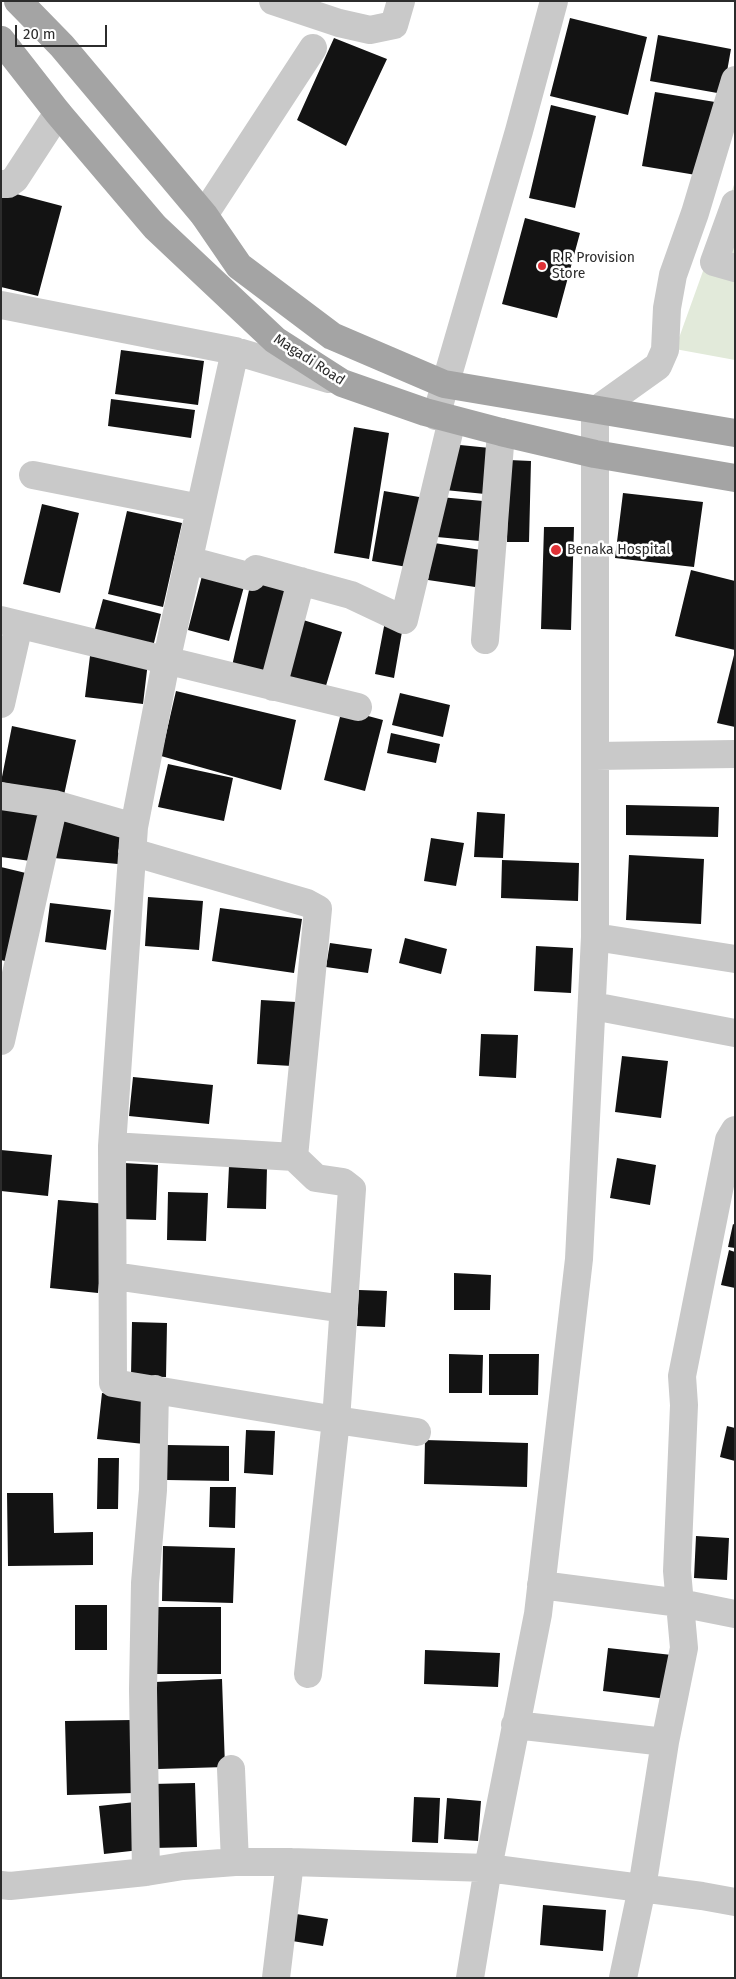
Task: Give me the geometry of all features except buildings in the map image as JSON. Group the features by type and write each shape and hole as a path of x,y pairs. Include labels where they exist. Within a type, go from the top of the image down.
{"main road":[{"path":"18,1 62,46 204,215 239,266 332,336 444,384 595,411 735,433"},
{"name":"Magadi Road","path":"1,40 58,112 155,227 275,340 342,383 444,418 501,432 595,454 735,478"}],"street":[{"path":"273,1 339,23 370,30 394,25 401,1"},
{"path":"188,560 252,577 256,569 301,581 351,595 404,620 444,418 444,384 519,131 554,1"},
{"path":"204,215 313,48"},
{"path":"470,1978 488,1868 538,1614 579,1259 595,937 595,411 658,366 665,350 667,308 673,275 695,213 735,80"},
{"path":"1,184 8,184 15,179 58,112"},
{"path":"735,204 714,262 735,268"},
{"path":"1,305 235,351 342,383"},
{"path":"235,351 166,662 133,840 112,1146 113,1383 417,1432"},
{"path":"485,640 501,432"},
{"path":"34,475 200,508"},
{"path":"273,687 301,581"},
{"path":"1,704 10,622 166,662 358,707"},
{"path":"595,756 735,754"},
{"path":"1,796 54,804 133,840 307,902 318,909 294,1157"},
{"path":"1,1041 54,804"},
{"path":"595,937 735,958"},
{"path":"593,1006 735,1033"},
{"path":"623,1978 642,1888 665,1742 684,1648 677,1571 684,1405 682,1376 729,1140 735,1130"},
{"path":"112,1146 294,1157 316,1178 343,1182 352,1189 336,1420 308,1674"},
{"path":"114,1276 344,1309"},
{"path":"146,1872 143,1689 145,1583 153,1490 155,1389"},
{"path":"541,1585 680,1603 735,1614"},
{"path":"515,1725 665,1742"},
{"path":"231,1769 235,1862"},
{"path":"1,1885 10,1886 146,1872 183,1866 235,1862 290,1862 488,1868 735,1902"},
{"path":"276,1978 290,1862"}],"green space":[{"path":"735,182 735,360 675,349"}],"place":[{"name":"R R Provision Store","path":"542,266"},
{"name":"Benaka Hospital","path":"556,550"}]}
